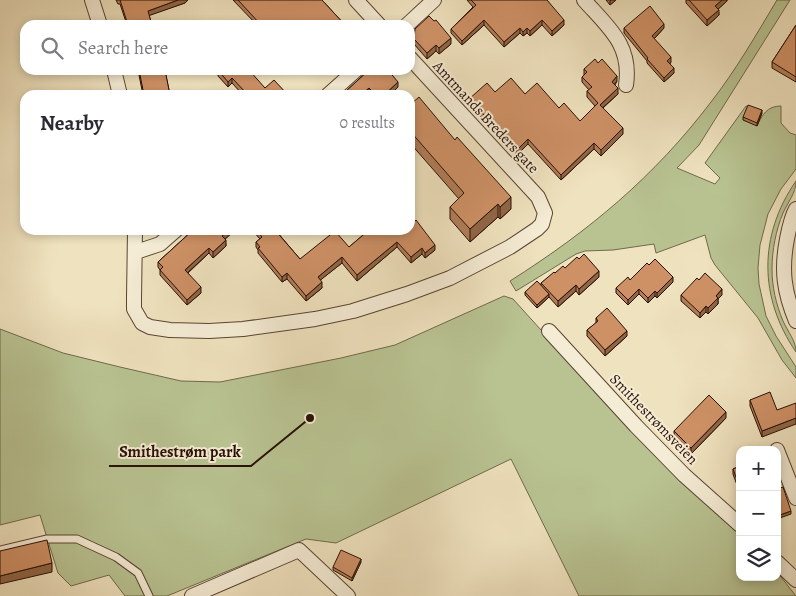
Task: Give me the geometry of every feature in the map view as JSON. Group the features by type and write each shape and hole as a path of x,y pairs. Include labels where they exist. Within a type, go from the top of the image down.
{"street":[{"path":"92,0 98,20"},
{"path":"356,0 374,20"},
{"path":"412,20 434,0"},
{"path":"584,0 620,42 626,56 628,71 626,85"},
{"name":"Amtmands Breders gate","path":"136,252 134,309 142,323 150,327 170,330 209,330 280,325 353,311 407,294 457,274 510,247 536,230 542,224 545,213 538,197 415,63"},
{"path":"115,75 119,90"},
{"path":"334,90 350,75"},
{"path":"796,209 789,228 784,255 784,278 787,297 796,320"},
{"path":"135,235 136,252 160,244 170,235"},
{"name":"Smithestrømsveien","path":"549,331 636,426 684,475 736,521"},
{"path":"781,460 796,498"},
{"path":"192,596 299,550 348,596"},
{"path":"781,566 796,580"}],"lane":[{"path":"0,550 47,539 77,539 116,557 138,573 149,596"}],"green space":[{"path":"777,0 790,0 699,145 677,168 715,184 720,178 705,163 746,106 757,126 769,109 781,106 781,123 790,133 796,135 796,169 781,189 768,214 760,245 758,268 759,284 766,316 776,336 796,367 796,378 782,360 758,318 715,265 711,258 705,235 656,253 654,244 613,250 585,251 576,254 516,291 510,281 593,222 619,201 667,155 720,90 746,52"},
{"path":"796,181 793,193 778,226 772,269 776,302 793,340 796,352 775,310 770,289 768,267 775,223"},
{"path":"504,296 513,299 653,454 736,529 736,581 781,581 781,577 796,596 579,596 511,459 336,543 306,539 167,596 125,596 109,575 71,586 58,573 40,515 0,525 0,329 63,353 181,381 220,382 341,358 395,345"}],"building":[{"path":"120,0 178,0 148,11 151,20 126,20"},
{"path":"238,0 322,0 340,20 256,20"},
{"path":"471,0 547,0 564,20 552,31 542,20 530,31 527,28 523,32 520,28 504,42 484,20 462,41 451,29 476,5"},
{"path":"689,0 722,0 715,6 719,10 707,20"},
{"path":"650,6 664,24 652,36 671,57 667,61 674,68 664,78 624,28"},
{"path":"429,16 434,21 436,20 451,38 439,48 436,45 427,53 415,40 415,29"},
{"path":"796,25 796,77 772,62"},
{"path":"595,59 598,63 602,59 617,76 612,82 618,88 600,105 623,128 601,150 594,143 561,175 528,139 517,150 469,99 487,83 495,92 511,78 525,94 537,83 559,108 564,103 580,121 598,103 587,91 592,87 582,77 587,72 584,69"},
{"path":"140,75 166,75 169,90 143,90"},
{"path":"222,75 253,75 265,88 274,80 283,90 243,90 232,78 228,82"},
{"path":"364,75 392,75 398,82 389,90 371,90 369,88 367,90 347,90"},
{"path":"419,97 455,140 457,137 511,197 500,207 498,204 470,229 450,207 464,193 415,137 415,101"},
{"path":"748,105 762,110 757,123 743,117"},
{"path":"415,221 435,245 425,253 422,248 411,257 397,242 357,275 342,257 318,277 322,282 306,296 287,273 282,277 258,248 260,247 256,242 262,237 260,235 279,235 300,259 330,235 338,235 349,247 363,235 415,235"},
{"path":"188,235 223,235 222,236 226,240 213,252 209,248 185,270 201,287 187,300 160,270 163,267 158,262"},
{"path":"584,254 599,271 579,289 576,285 558,301 541,283 554,272 563,266 565,268 577,257 579,259"},
{"path":"655,259 673,277 657,293 655,291 648,298 639,289 628,300 616,288 628,277 630,280 647,263 649,265"},
{"path":"705,273 722,289 716,296 718,298 708,308 706,306 700,313 681,295 697,278 699,280"},
{"path":"537,281 549,294 537,305 525,292"},
{"path":"607,308 627,331 605,350 587,330 598,321 596,318"},
{"path":"770,392 777,410 796,403 796,418 762,431 750,400"},
{"path":"709,395 726,412 691,448 674,431"},
{"path":"783,487 791,511 781,515 781,491"},
{"path":"47,540 52,563 0,576 0,551"},
{"path":"341,550 361,559 352,578 333,567"}],"place":[{"name":"Smithestrøm park","path":"310,418"}]}
